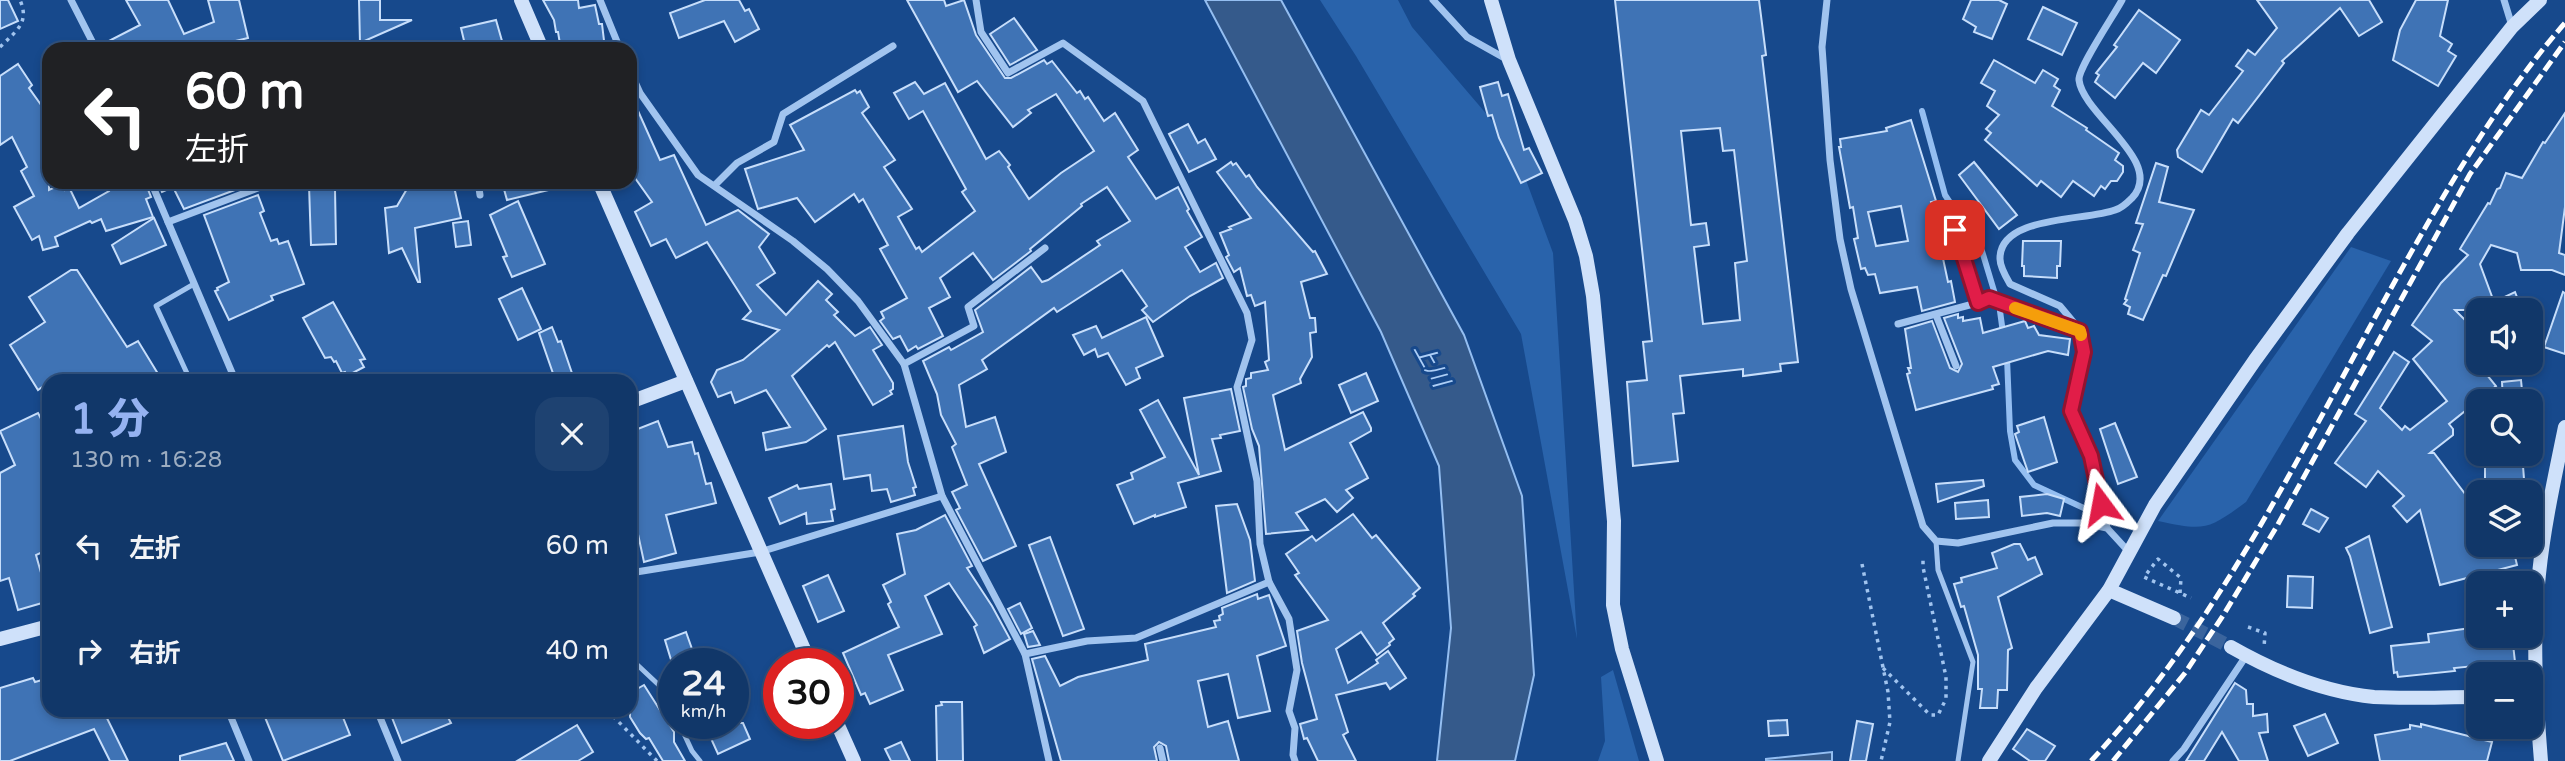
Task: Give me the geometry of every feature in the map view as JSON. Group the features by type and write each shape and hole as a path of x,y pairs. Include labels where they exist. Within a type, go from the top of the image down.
{"street":[{"path":"71,0 92,42"},
{"path":"521,0 539,42"},
{"path":"600,0 617,42"},
{"path":"976,0 981,32 1008,73 1063,43 1143,101 1247,313 1252,340 1237,387 1257,481 1259,544 1269,582 1289,619 1297,670 1289,711 1295,728 1295,761"},
{"path":"1433,0 1467,37 1509,60"},
{"path":"1491,0 1509,60 1575,220 1586,256 1593,296 1614,521 1613,605 1622,649 1657,761"},
{"path":"1827,0 1822,47 1830,160 1840,239 1851,289 1923,526 1936,541 1958,543 2053,523 2082,523 2107,528"},
{"path":"2122,0 2110,24 2084,63 2079,78 2087,99 2136,159 2140,177 2134,196 2116,210 2031,226 2016,232 2004,245 1999,259 2010,284 2060,306 2080,331 2084,352 2071,411 2091,456 2107,528 2129,552"},
{"path":"2504,0 2512,27"},
{"path":"1989,761 2036,688 2109,590 2171,482 2255,360 2348,233 2512,27 2540,0"},
{"path":"715,185 737,163 774,142 783,114 893,46"},
{"path":"637,86 698,175 793,241 827,269 858,302 904,364 942,496 1025,654 1049,761"},
{"path":"154,189 233,374"},
{"path":"168,222 255,189"},
{"path":"479,189 480,195"},
{"path":"602,189 803,648"},
{"path":"1955,230 1978,303"},
{"path":"904,364 974,326 968,307 1045,248"},
{"path":"1898,324 1989,298 2080,331"},
{"path":"1936,315 1956,366"},
{"path":"637,399 686,381"},
{"path":"2535,662 2539,576 2548,511 2565,427"},
{"path":"637,572 760,552 942,496"},
{"path":"1025,654 1087,641 1136,638 1269,582"},
{"path":"2109,590 2174,618"},
{"path":"0,639 42,628"},
{"path":"2231,647 2289,676 2343,692 2375,697 2466,697"},
{"path":"2173,761 2246,655"},
{"path":"231,717 249,761"},
{"path":"380,717 398,761"},
{"path":"844,739 854,761"},
{"path":"2538,739 2541,761"},
{"path":"1160,748 1163,761"}],"lane":[{"path":"187,374 156,306 194,284"},
{"path":"1936,541 1938,570 1973,662 1958,761"},
{"path":"637,664 658,684"},
{"path":"686,739 700,761"}],"path":[{"path":"0,47 21,26 25,10 20,0"},
{"path":"1883,668 1930,715 1938,715 1946,699 1946,677 1923,567 1923,526"},
{"path":"2179,593 2181,578 2158,559 2144,578 2179,593 2192,598"},
{"path":"1862,564 1888,692 1890,722 1881,761"},
{"path":"2248,627 2265,633 2264,649"},
{"path":"614,717 657,761"}],"shaded area":[{"path":"1320,0 1398,0 1412,27 1513,145 1553,253 1577,639 1521,334"},
{"path":"2351,247 2391,261 2246,502 2223,518 2205,526 2158,521"},
{"path":"1613,670 1639,761 1598,761 1605,741 1601,677"}],"water":[{"name":"上川","path":"1205,0 1281,0 1464,335 1522,496 1534,675 1515,761 1437,761 1451,628 1439,466 1381,332"},
{"path":"1832,752 1832,761 1766,761 1766,759"}],"building":[{"path":"0,0 8,0 18,21 0,29"},
{"path":"126,0 168,0 184,34 214,22 208,0 239,0 248,38 231,42 107,42 140,25"},
{"path":"359,0 380,0 380,20 412,20 362,42 360,42"},
{"path":"543,0 578,0 579,8 595,5 599,24 602,24 604,42 560,42 554,20"},
{"path":"705,0 739,0 745,11 749,9 759,29 735,42 724,21 679,38 670,13"},
{"path":"907,0 944,0 946,6 964,0 976,35 1005,78 1011,78 1044,60 1047,64 1052,61 1077,93 1080,91 1085,99 1088,97 1104,121 1115,113 1138,150 1128,157 1156,199 1178,187 1189,209 1187,211 1202,237 1185,247 1200,272 1216,263 1223,278 1190,296 1153,322 1142,310 1147,306 1122,270 1057,312 1054,308 982,360 987,369 959,385 966,427 995,417 1006,452 979,464 1016,546 983,561 956,510 960,508 952,492 967,485 952,447 956,444 941,415 937,394 923,361 949,347 951,350 983,332 975,310 1031,267 1042,282 1048,280 1100,245 1097,241 1130,221 1107,187 1081,204 1082,206 1030,249 1031,251 993,280 973,253 940,278 950,297 929,308 943,336 918,349 916,346 908,351 900,336 893,339 880,321 884,318 881,312 907,298 880,249 888,245 863,199 859,202 854,194 815,222 797,198 758,209 745,169 804,150 790,125 855,90 857,93 860,91 869,107 862,113 895,160 884,167 912,209 898,217 916,249 919,247 922,252 975,211 962,192 966,189 923,111 909,119 894,93 915,82 924,94 945,83 986,159 999,151 1029,199 1094,151 1056,94 1028,110 1031,113 1013,127 977,81 958,92"},
{"path":"1615,0 1759,0 1766,55 1762,56 1798,362 1780,364 1781,371 1743,376 1743,369 1680,376 1684,413 1673,414 1678,461 1633,466 1627,382 1647,380 1643,342 1652,341","holes":["1720,128 1723,151 1734,150 1747,261 1735,263 1740,320 1703,324 1694,247 1709,245 1706,223 1691,225 1681,131"]},
{"path":"1971,0 1999,0 2007,4 1992,39 1974,32 1976,27 1963,19"},
{"path":"2257,0 2369,0 2382,22 2359,36 2340,8 2282,61 2284,63 2238,123 2233,119 2202,172 2178,157 2177,150 2201,110 2209,115 2243,71 2236,66 2248,50 2255,55 2277,28"},
{"path":"2416,0 2448,0 2440,36 2452,44 2448,51 2456,56 2438,86 2393,60 2400,30"},
{"path":"2043,7 2077,23 2062,55 2028,39"},
{"path":"2139,10 2180,40 2156,73 2143,63 2115,98 2095,82 2099,75 2096,73 2117,47 2114,45"},
{"path":"1014,18 1037,50 1010,65 990,34"},
{"path":"496,20 502,41 464,42 461,28"},
{"path":"1994,60 2035,83 2043,70 2058,79 2054,86 2060,90 2052,106 2119,153 2115,160 2123,166 2123,172 2117,181 2111,181 2105,189 2101,186 2094,196 2073,181 2061,197 2041,181 2037,186 1985,140 1991,133 1986,129 1999,115 1987,106 1995,91 1981,83"},
{"path":"18,64 32,85 29,88 42,106 42,189 70,189 79,208 108,189 148,189 151,197 146,199 153,217 106,231 101,219 92,223 90,221 55,237 58,246 43,250 39,236 32,240 14,207 34,196 21,171 27,167 12,137 0,145 0,76"},
{"path":"1498,82 1502,96 1508,94 1524,150 1529,148 1542,173 1521,183 1499,138 1492,115 1488,116 1480,87"},
{"path":"637,109 660,160 674,155 706,225 738,210 769,234 759,247 775,273 757,285 786,315 818,281 832,294 826,300 838,312 834,315 855,336 870,327 882,345 873,350 893,383 893,389 890,391 892,394 873,405 835,342 829,347 827,345 792,376 826,429 806,442 766,450 763,433 790,427 766,390 735,403 731,392 718,397 711,382 717,370 743,360 779,330 743,319 751,311 707,242 676,258 666,239 651,246 635,212 652,202 637,181"},
{"path":"2565,113 2565,207 2559,253 2565,255 2565,275 2552,270 2521,270 2517,253 2491,245 2480,264 2493,298 2466,298 2466,310 2455,310 2466,321 2466,375 2487,375 2496,386 2492,389 2466,389 2466,410 2449,424 2453,435 2430,453 2434,453 2466,495 2466,557 2515,557 2517,565 2494,571 2466,571 2466,578 2440,585 2420,510 2407,522 2393,506 2404,496 2378,471 2366,487 2335,463 2366,421 2355,414 2394,352 2409,362 2380,408 2402,430 2405,426 2410,430 2447,401 2413,359 2432,341 2412,325 2441,283 2468,255 2460,249 2500,188 2506,173 2522,178 2543,142 2545,143"},
{"path":"1911,120 1936,201 1931,202 1948,282 1951,281 1955,302 1922,311 1917,287 1880,293 1875,274 1868,275 1865,268 1861,269 1854,239 1858,238 1853,207 1850,208 1839,147 1840,139 1887,131 1886,128","holes":["1901,206 1908,241 1876,246 1868,212"]},
{"path":"1188,124 1198,143 1205,139 1216,159 1189,172 1169,134"},
{"path":"1231,162 1233,165 1236,163 1246,177 1249,175 1313,252 1315,251 1327,274 1301,282 1310,318 1315,318 1316,332 1310,333 1312,357 1300,379 1301,383 1273,395 1285,450 1363,412 1371,428 1371,431 1350,443 1368,478 1346,490 1353,498 1337,512 1325,499 1296,513 1308,530 1266,534 1259,446 1252,429 1243,387 1246,386 1246,379 1251,378 1251,373 1268,370 1265,362 1269,360 1265,302 1255,306 1251,295 1247,296 1240,268 1234,272 1226,257 1229,255 1220,233 1251,218 1217,172"},
{"path":"1974,162 2017,215 1999,229 1959,175"},
{"path":"2156,163 2168,167 2159,202 2194,210 2166,276 2163,275 2143,320 2128,314 2130,307 2124,304 2140,253 2133,250 2143,224 2136,223"},
{"path":"174,189 238,189 184,209"},
{"path":"309,189 335,189 336,244 311,245"},
{"path":"407,189 455,189 461,218 415,228 420,282 402,248 389,253 385,208 397,206"},
{"path":"504,189 553,189 507,200"},
{"path":"258,195 264,211 260,213 271,241 277,239 279,244 288,241 304,284 271,296 273,300 229,320 215,291 229,282 204,215"},
{"path":"518,201 545,264 512,277 503,257 507,256 490,215"},
{"path":"154,218 166,245 121,264 112,245"},
{"path":"468,221 471,245 456,247 453,223"},
{"path":"2023,241 2061,241 2057,278 2024,276"},
{"path":"71,270 77,270 127,347 138,341 158,374 42,374 42,387 38,390 10,345 45,322 29,297"},
{"path":"522,288 541,329 518,340 499,299"},
{"path":"2515,292 2517,298 2502,298"},
{"path":"2563,292 2565,293 2565,354 2544,347"},
{"path":"333,302 365,359 360,360 364,367 351,374 342,373 336,361 331,357 325,358 303,318"},
{"path":"1958,314 1958,318 1963,317 1963,321 1980,318 1983,333 2025,321 2028,328 2034,326 2039,335 2070,339 2068,355 2048,351 1993,367 1999,384 1992,386 1993,389 1916,410 1907,374 1910,373 1908,368 1911,368 1905,329 1932,321 1950,368 1958,372 1962,364 1944,318"},
{"path":"1146,317 1163,356 1136,368 1140,378 1126,385 1108,353 1098,357 1095,349 1084,355 1073,335 1096,326 1102,338"},
{"path":"552,327 558,342 561,341 572,374 553,374 539,333"},
{"path":"1366,373 1378,401 1351,413 1339,385"},
{"path":"2521,380 2522,389 2502,389 2502,382"},
{"path":"1231,389 1240,431 1212,439 1221,471 1178,483 1186,507 1134,524 1117,485 1133,479 1131,473 1165,457 1140,410 1158,400 1199,475 1184,398"},
{"path":"38,413 42,421 42,552 36,555 42,576 42,603 18,610 9,578 0,581 0,473 15,465 0,431"},
{"path":"2044,417 2057,462 2028,472 2015,434 2019,432 2017,426"},
{"path":"658,421 668,447 692,442 695,454 698,453 706,484 711,483 716,503 666,515 676,553 644,562 637,530 637,429"},
{"path":"2115,423 2137,477 2118,484 2100,429"},
{"path":"903,426 908,462 916,487 913,488 915,495 891,502 887,489 872,491 870,475 844,479 838,436"},
{"path":"2485,466 2523,466 2524,480 2485,480"},
{"path":"1983,480 1984,486 1938,502 1936,484"},
{"path":"831,484 835,509 831,510 833,521 807,524 806,513 780,524 769,498 797,485 799,489"},
{"path":"2047,494 2064,499 2060,516 2047,513 2022,516 2020,497"},
{"path":"1988,500 1989,517 1956,519 1955,503"},
{"path":"1237,504 1250,540 1255,581 1227,593 1216,506"},
{"path":"2311,509 2328,518 2319,532 2303,524"},
{"path":"1353,514 1372,538 1376,535 1420,588 1413,594 1415,596 1383,623 1394,639 1377,655 1361,632 1336,649 1348,683 1378,663 1376,660 1388,651 1406,678 1390,689 1386,683 1336,695 1348,732 1343,735 1356,761 1318,761 1307,738 1304,739 1300,724 1317,719 1302,663 1297,631 1328,620 1295,575 1299,573 1286,554 1312,536 1316,541"},
{"path":"945,515 972,566 967,568 1010,639 984,653 974,627 977,625 949,583 925,596 942,634 888,655 903,690 870,704 865,693 861,695 854,679 854,648 899,627 883,585 905,574 897,534 916,530"},
{"path":"2369,536 2392,627 2370,633 2346,548"},
{"path":"1050,537 1084,629 1063,636 1029,545"},
{"path":"2020,544 2028,560 2035,557 2042,574 1998,597 2012,648 2008,650 2007,690 1998,690 1997,708 1980,708 1982,689 1978,689 1978,655 1964,606 1961,607 1954,584 1962,582 1961,578 1997,568 1992,553"},
{"path":"828,575 844,611 818,622 803,586"},
{"path":"2288,576 2313,577 2312,608 2287,607"},
{"path":"1257,594 1258,599 1269,595 1286,646 1257,656 1270,711 1238,718 1228,674 1198,681 1208,727 1228,721 1239,761 1169,761 1166,746 1159,742 1154,747 1157,761 1061,761 1032,659 1045,656 1060,686 1078,677 1148,660 1145,644 1216,627 1214,621 1220,620 1222,608"},
{"path":"1020,603 1032,628 1021,634 1008,609"},
{"path":"2466,629 2466,648 2513,648 2515,662 2466,662 2466,667 2454,668 2455,671 2398,677 2397,672 2394,673 2391,646 2429,642 2428,634"},
{"path":"1033,631 1040,645 1028,647 1024,634"},
{"path":"686,632 692,648 667,648 665,640"},
{"path":"33,678 35,682 42,680 42,717 106,717 128,761 110,761 94,729 10,761 0,761 0,688"},
{"path":"2235,683 2246,690 2247,704 2253,704 2253,716 2267,714 2268,732 2259,733 2268,761 2239,761 2222,732 2204,761 2186,761"},
{"path":"644,685 658,707 658,739 674,739 685,761 663,761 649,738 646,739 640,733 630,717 637,717 637,689"},
{"path":"941,702 962,702 963,761 937,761 936,706 942,705"},
{"path":"2325,714 2338,743 2308,756 2294,726"},
{"path":"265,717 343,717 350,735 283,761"},
{"path":"392,717 448,717 451,723 402,743"},
{"path":"1787,720 1788,735 1769,736 1768,721"},
{"path":"1857,721 1873,724 1866,761 1850,761"},
{"path":"2421,724 2466,735 2466,739 2492,742 2487,761 2380,761 2375,735 2410,729 2410,725 2421,727"},
{"path":"577,725 593,752 578,761 517,761"},
{"path":"2027,729 2055,746 2045,761 2030,761 2013,749"},
{"path":"749,737 750,739 718,754 711,739 749,739"},
{"path":"901,742 910,761 891,761 885,749"},
{"path":"226,743 234,761 180,761 180,756"}],"waterway":[{"path":"1922,111 1945,195 1982,251 1995,294"},
{"path":"2000,311 2003,333"},
{"path":"2007,358 2010,431 2015,460 2034,485 2088,510"},
{"path":"2113,517 2121,519"}],"tunnel":[{"path":"2174,618 2231,647"}],"railway":[{"path":"2091,761 2141,702 2187,641 2229,577 2269,511 2379,309 2451,185 2504,101 2565,23"},
{"path":"2113,761 2185,673 2224,614 2277,526 2470,174 2565,42"}],"slow traffic":[{"path":"2015,308 2080,331 2081,335"}],"route":[{"path":"1955,230 1978,303 1989,298 2080,331 2084,352 2071,411 2091,456 2101,504"}]}
